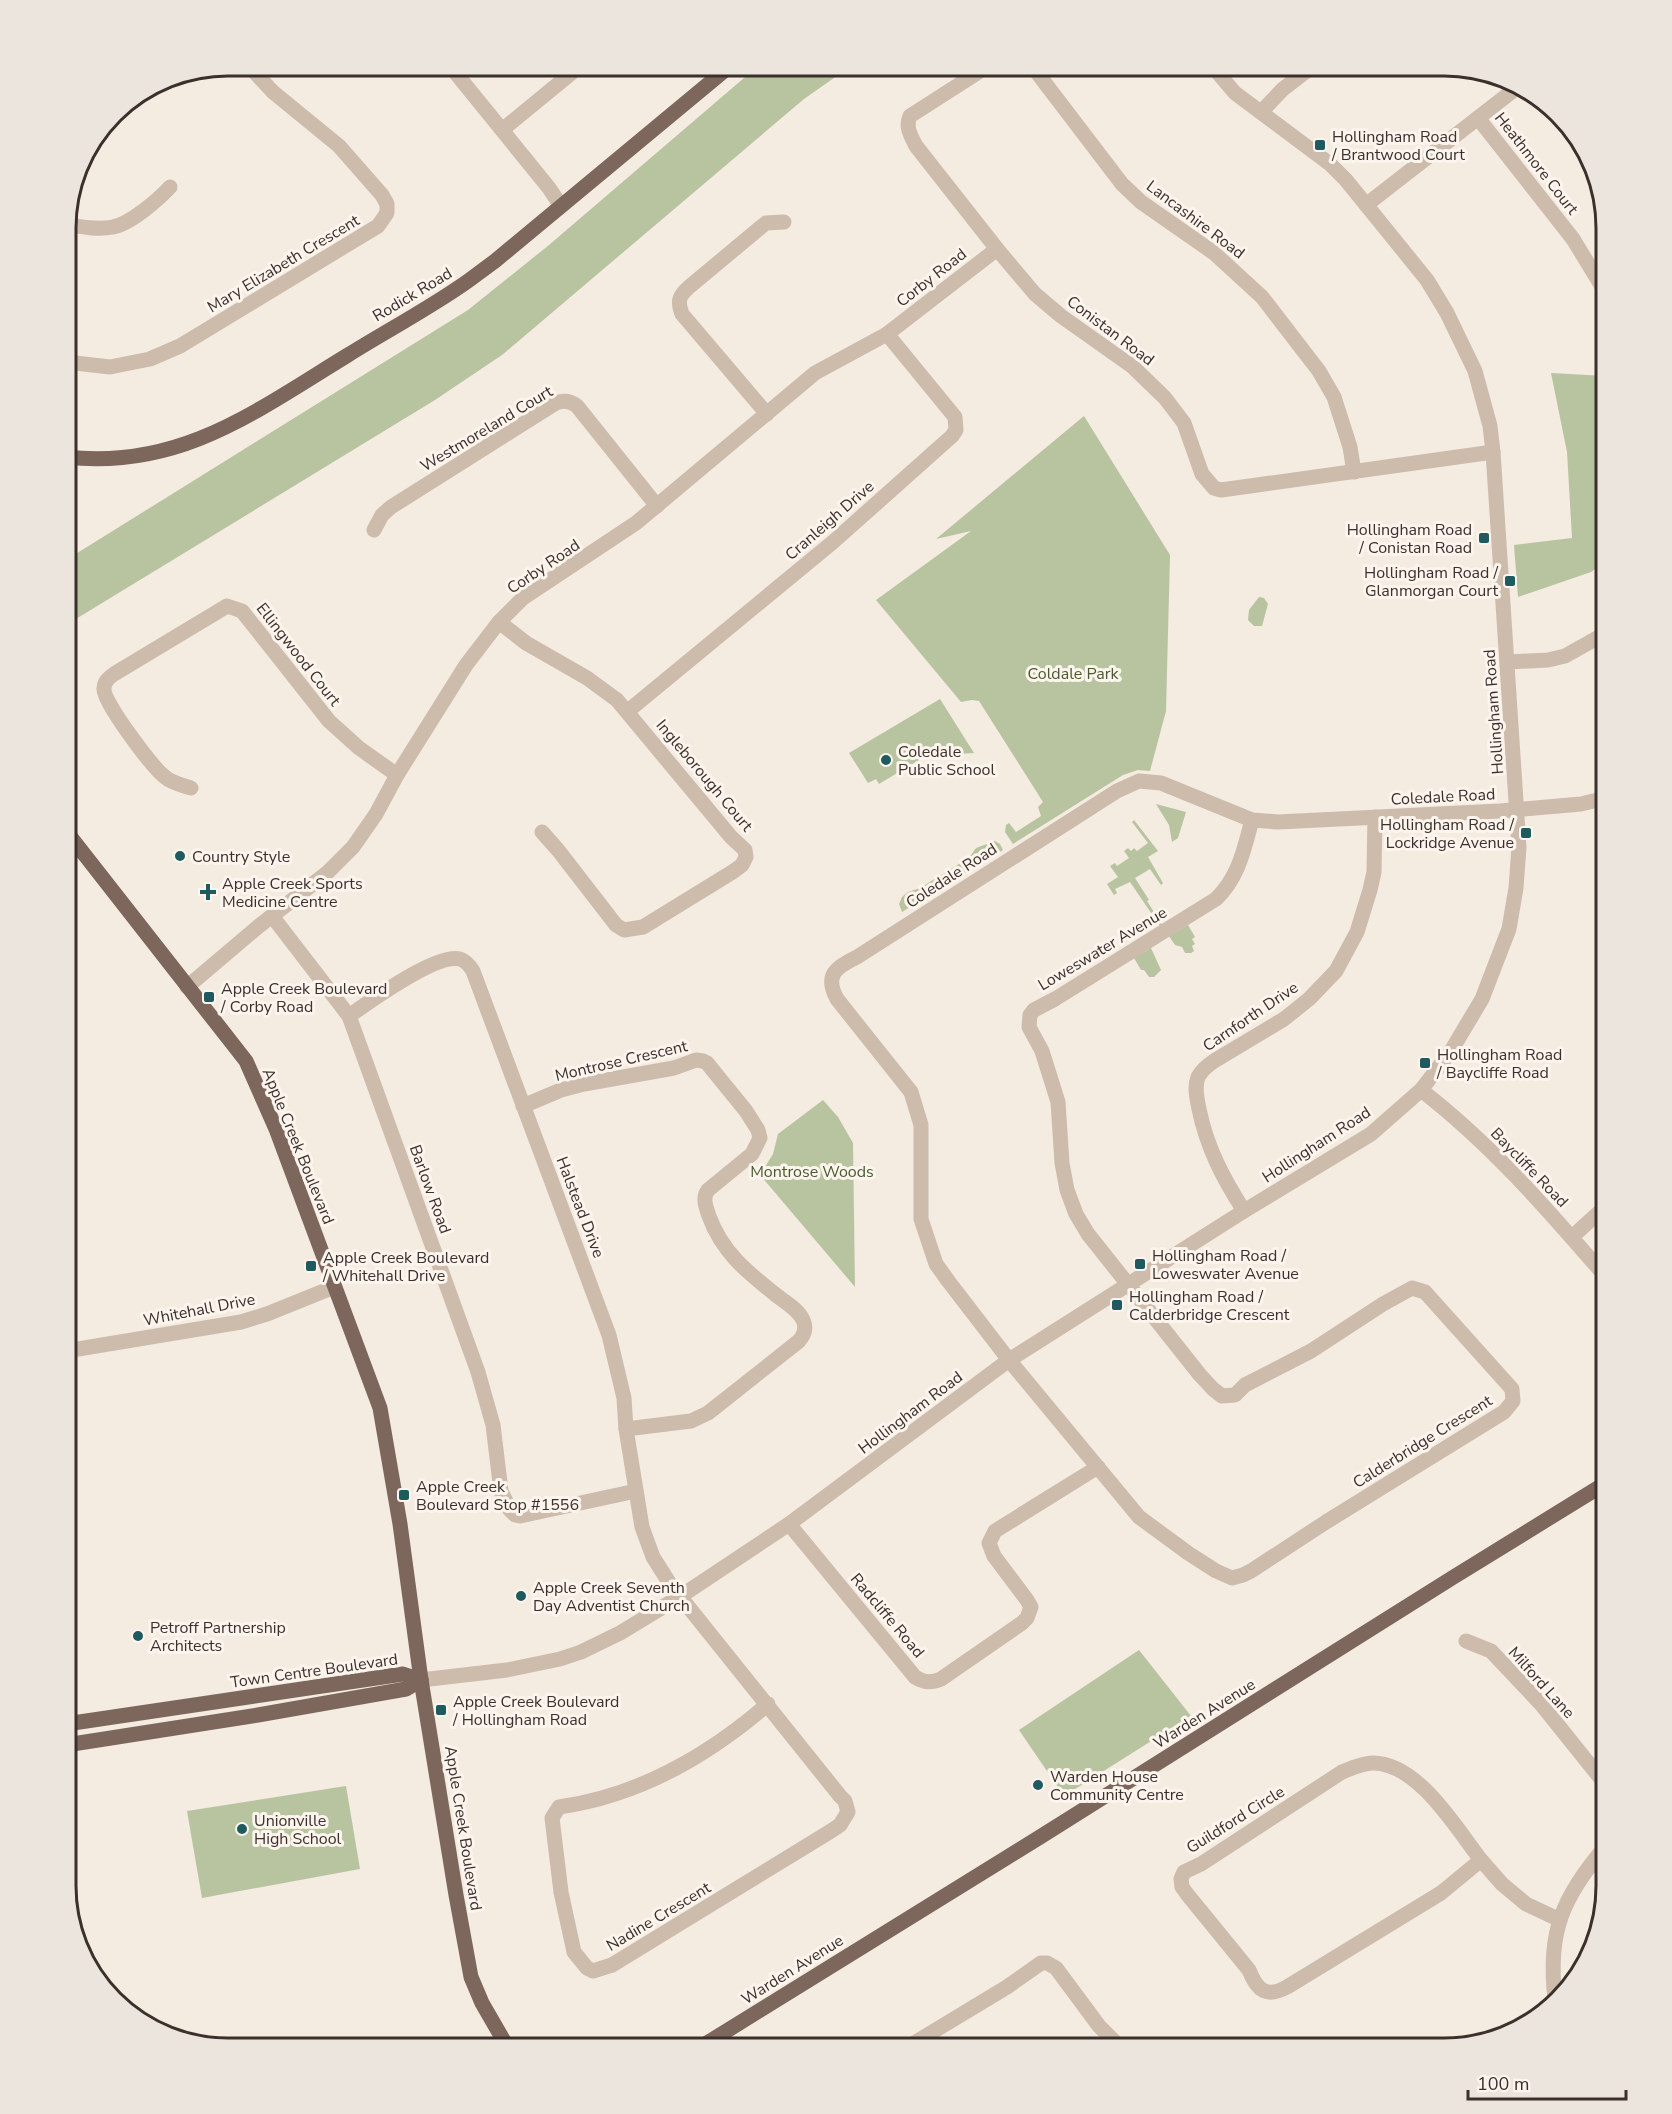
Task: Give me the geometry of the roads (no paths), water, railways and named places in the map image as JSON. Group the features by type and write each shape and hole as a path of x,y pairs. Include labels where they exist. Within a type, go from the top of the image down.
{"main road":[{"name":"Rodick Road","path":"77,458 102,460 155,454 192,443 222,430 454,291 495,261 717,76"},
{"name":"Apple Creek Boulevard","path":"77,845 246,1061 276,1129 380,1408 400,1524 421,1680 471,1977 502,2038"},
{"name":"Warden Avenue","path":"715,2038 1596,1489"},
{"name":"Town Centre Boulevard","path":"76,1723 403,1674 421,1680"},
{"name":"Town Centre Boulevard","path":"76,1743 406,1689 421,1680"}],"street":[{"name":"Mary Elizabeth Crescent","path":"77,363 110,367 150,359 180,346 378,226 387,213 387,204 382,195 339,146 273,92 258,76"},
{"path":"458,76 561,206"},
{"path":"502,130 567,76"},
{"name":"Conistan Road","path":"971,77 910,116 908,129 916,146 1035,294 1061,316 1134,368 1165,398 1184,423 1202,474 1214,488 1221,490 1493,452"},
{"name":"Lancashire Road","path":"1040,77 1129,190 1153,212 1214,253 1262,297 1319,371 1334,397 1350,447 1354,472"},
{"name":"Hollingham Road","path":"421,1680 496,1671 560,1659 620,1634 681,1596 789,1524 1009,1360 1244,1211 1371,1134 1420,1090 1451,1051 1482,999 1509,929 1516,888 1519,847 1493,452 1485,402 1464,344 1427,280 1330,164 1235,93 1221,77"},
{"path":"1261,112 1283,89 1299,77"},
{"path":"1366,205 1511,92"},
{"name":"Heathmore Court","path":"1478,117 1573,239 1596,276"},
{"path":"77,225 116,227 149,207 170,187"},
{"path":"766,414 682,314 678,300 689,287 761,227 766,224 784,222"},
{"name":"Corby Road","path":"187,987 327,873 353,847 376,814 397,775 466,665 499,622 523,598 614,539 657,506 815,373 887,334 997,249"},
{"name":"Cranleigh Drive","path":"628,711 833,542 952,436 956,430 955,417 887,334"},
{"name":"Westmoreland Court","path":"374,530 382,515 391,507 556,403 564,401 571,401 577,406 657,506"},
{"name":"Ellingwood Court","path":"191,788 168,780 158,772 116,715 104,691 105,682 114,674 227,606 242,611 320,711 337,729 397,775"},
{"name":"Ingleborough Court","path":"499,622 526,643 603,689 628,711 731,837 745,850 746,857 742,865 643,927 624,930 616,925 542,832"},
{"path":"1508,662 1548,660 1565,656 1596,639"},
{"name":"Coledale Road","path":"1009,1360 936,1264 921,1219 921,1125 910,1092 832,991 833,974 841,964 857,957 1127,786 1139,781 1161,783 1252,820 1310,821 1517,810 1596,800"},
{"name":"Carnforth Drive","path":"1244,1211 1216,1162 1204,1135 1196,1094 1197,1079 1204,1068 1310,999 1336,971 1357,932 1371,890 1374,872 1375,818"},
{"name":"Loweswater Avenue","path":"1129,1284 1088,1234 1071,1203 1063,1176 1058,1102 1042,1051 1029,1027 1028,1020 1034,1010 1216,899 1225,890 1239,868 1252,820"},
{"name":"Barlow Road","path":"272,916 349,1016 478,1372 493,1425 501,1491 506,1504 515,1515 520,1516 636,1491"},
{"name":"Halstead Drive","path":"349,1016 389,988 438,962 458,958 466,962 473,971 609,1335 620,1379 642,1527 653,1557 681,1596"},
{"name":"Montrose Crescent","path":"523,1106 561,1090 674,1068 696,1060 707,1063 746,1111 758,1130 760,1138 755,1149 708,1190 704,1195 705,1205 714,1230 723,1246 748,1273 795,1310 804,1321 804,1335 800,1341 708,1413 691,1421 627,1429"},
{"name":"Baycliffe Road","path":"1420,1090 1459,1121 1516,1174 1596,1265"},
{"path":"1572,1237 1596,1215"},
{"name":"Calderbridge Crescent","path":"1009,1360 1146,1522 1216,1572 1232,1578 1251,1571 1504,1412 1513,1401 1512,1389 1425,1292 1412,1288 1311,1351 1245,1385 1234,1395 1222,1396 1200,1375 1129,1284"},
{"name":"Whitehall Drive","path":"76,1349 241,1322 334,1287"},
{"name":"Radcliffe Road","path":"789,1524 915,1677 922,1681 933,1682 941,1679 1022,1623 1030,1612 1031,1607 1027,1600 994,1556 990,1543 995,1531 1098,1467"},
{"name":"Nadine Crescent","path":"681,1596 768,1704 845,1801 848,1812 846,1818 831,1832 612,1965 592,1971 586,1968 574,1952 561,1892 552,1818 555,1812 559,1807 617,1793 678,1767 709,1750 768,1704"},
{"name":"Milford Lane","path":"1466,1641 1491,1652 1541,1704 1596,1773"},
{"name":"Guildford Circle","path":"1481,1860 1441,1893 1287,1987 1269,1993 1264,1992 1252,1979 1250,1970 1193,1903 1182,1887 1181,1879 1184,1872 1201,1864 1342,1772 1360,1765 1374,1763 1398,1768 1422,1785 1502,1884 1526,1904 1560,1920"},
{"path":"1554,1990 1552,1958 1556,1932 1567,1899 1596,1859"},
{"path":"923,2038 1007,1987 1041,1963 1047,1963 1056,1968 1099,2026 1111,2038"}],"place":[{"name":"Hollingham Road / Brantwood Court","path":"1320,145"},
{"name":"Hollingham Road / Conistan Road","path":"1484,538"},
{"name":"Hollingham Road / Glanmorgan Court","path":"1510,581"},
{"name":"Coledale Public School","path":"886,760"},
{"name":"Hollingham Road / Lockridge Avenue","path":"1526,833"},
{"name":"Country Style","path":"180,856"},
{"name":"Apple Creek Sports Medicine Centre","path":"208,892"},
{"name":"Apple Creek Boulevard / Corby Road","path":"209,997"},
{"name":"Hollingham Road / Baycliffe Road","path":"1425,1063"},
{"name":"Hollingham Road / Loweswater Avenue","path":"1140,1264"},
{"name":"Apple Creek Boulevard / Whitehall Drive","path":"311,1266"},
{"name":"Hollingham Road / Calderbridge Crescent","path":"1117,1305"},
{"name":"Apple Creek Boulevard Stop #1556","path":"404,1495"},
{"name":"Apple Creek Seventh Day Adventist Church","path":"521,1596"},
{"name":"Petroff Partnership Architects","path":"138,1636"},
{"name":"Apple Creek Boulevard / Hollingham Road","path":"441,1710"},
{"name":"Warden House Community Centre","path":"1038,1785"},
{"name":"Unionville High School","path":"242,1829"}],"park label":[{"name":"Coldale Park","path":"1073,673"},
{"name":"Montrose Woods","path":"812,1171"}]}
